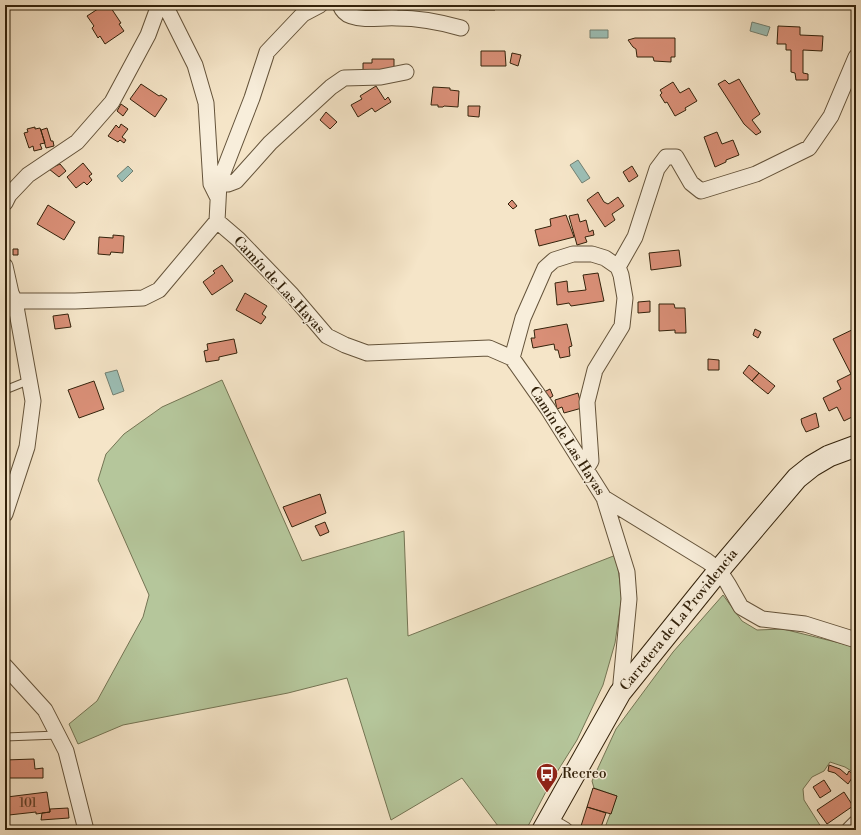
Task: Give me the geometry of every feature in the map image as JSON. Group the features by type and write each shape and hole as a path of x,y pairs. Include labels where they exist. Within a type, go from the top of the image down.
{"street":[{"path":"5,203 9,195 28,176 77,142 112,102 148,35 159,5"},
{"path":"165,5 195,65 206,103 211,184 219,191"},
{"path":"10,296 75,301 143,298 159,290 217,221 219,191 267,52 303,14 320,5"},
{"path":"340,5 342,10 350,15 364,18 398,18 435,21 461,28"},
{"path":"618,267 635,237 657,169 666,157 676,157 692,183 701,191 756,174 809,148 832,116 856,57"},
{"path":"219,191 228,184 236,181 270,143 331,87 344,78 381,77 406,72"},
{"name":"Camín de Las Hayas","path":"217,221 238,239 292,295 327,336 346,345 367,353 489,348 512,358 548,409 604,498 627,572 629,599 620,693"},
{"path":"512,358 523,318 545,268 554,260 573,254 592,254 605,258 618,267 625,298 622,326 595,370 587,402 591,461 586,469"},
{"path":"5,266 10,296 30,380 33,401 27,447 5,514"},
{"name":"Carretera de La Providencia","path":"552,827 620,693 719,570 797,478 812,466 830,456 856,446"},
{"path":"604,498 707,561 719,570 741,607 762,619 805,624 856,640"},
{"path":"5,666 45,710 66,751 86,830"},
{"path":"849,830 856,823"}],"lane":[{"path":"5,390 30,380"},
{"path":"5,737 58,735"}],"green space":[{"path":"222,380 302,561 404,531 408,636 616,555 622,596 615,643 603,685 577,740 552,780 526,830 501,830 462,778 391,820 347,678 288,693 123,725 78,744 69,724 97,701 143,617 149,595 98,480 106,454 124,434 162,407"},
{"path":"723,595 742,621 757,630 783,629 856,647 856,774 845,767 830,762 824,771 812,777 803,789 804,800 823,830 604,830 617,796 594,788 592,781 616,729 673,652"}],"water":[{"path":"752,22 770,27 767,36 750,31"},
{"path":"590,30 608,30 608,38 590,38"},
{"path":"578,160 590,178 582,183 570,165"},
{"path":"128,166 133,171 122,182 117,176"},
{"path":"117,370 124,391 113,395 105,373"}],"building":[{"path":"104,5 109,5 121,23 119,24 124,31 105,44 100,36 98,38 92,28 94,26 87,16"},
{"path":"407,5 424,5 408,8"},
{"path":"469,5 495,5 495,10 469,10"},
{"path":"778,26 800,27 800,35 823,36 822,51 803,50 803,73 808,74 808,80 796,80 795,73 791,72 791,50 786,50 786,44 777,44"},
{"path":"635,38 675,38 675,57 671,57 671,62 654,61 653,57 637,57 636,49 628,40"},
{"path":"481,51 505,51 506,66 481,66"},
{"path":"512,53 521,55 518,66 510,63"},
{"path":"372,59 394,59 394,68 363,74 363,63 372,63"},
{"path":"739,79 760,114 752,120 761,132 756,135 744,124 718,84 725,80 729,84"},
{"path":"673,82 680,93 689,88 697,101 685,108 686,110 675,116 667,102 665,103 660,95 662,93 660,90"},
{"path":"141,84 159,96 161,95 167,99 155,117 130,99"},
{"path":"376,86 385,100 388,97 391,102 375,112 372,108 358,117 351,105 362,99 360,96"},
{"path":"433,87 450,88 450,90 459,91 458,107 438,107 438,105 431,105"},
{"path":"121,104 128,109 123,116 117,111"},
{"path":"468,106 480,106 479,117 468,116"},
{"path":"326,112 337,122 330,129 320,120"},
{"path":"121,124 128,129 122,137 126,140 124,143 120,140 118,142 108,136 116,125 119,128"},
{"path":"35,127 35,129 40,128 45,143 40,144 42,149 34,151 33,146 29,148 24,133 28,132 27,129"},
{"path":"47,128 54,146 46,148 41,130"},
{"path":"717,132 722,144 733,140 739,155 726,160 726,162 715,167 704,137"},
{"path":"83,163 92,174 89,176 92,180 87,185 84,182 76,188 67,177"},
{"path":"60,164 66,171 59,177 49,169"},
{"path":"632,166 638,176 629,182 623,172"},
{"path":"598,192 604,202 608,204 618,197 624,206 612,214 615,220 605,227 587,200"},
{"path":"512,200 517,206 513,209 508,204"},
{"path":"48,205 75,222 64,240 37,224"},
{"path":"578,214 580,222 586,220 589,232 593,230 594,235 585,237 587,242 577,245 569,216"},
{"path":"566,215 574,237 539,246 535,230 551,226 550,219"},
{"path":"113,235 124,236 123,253 111,252 110,255 98,254 99,237 113,238"},
{"path":"13,249 18,249 18,255 13,255"},
{"path":"679,250 681,266 651,270 649,253"},
{"path":"222,265 233,281 212,295 203,282 215,273 213,271"},
{"path":"598,273 604,301 571,306 569,303 557,305 555,283 567,281 568,292 586,290 583,275"},
{"path":"245,293 267,306 262,314 266,317 261,324 236,310"},
{"path":"650,301 650,312 638,313 638,302"},
{"path":"659,304 674,304 675,308 685,308 686,333 675,333 675,330 659,331"},
{"path":"68,314 71,327 55,329 53,316"},
{"path":"567,324 572,346 569,347 570,356 560,358 558,350 555,350 554,344 533,348 531,338 535,338 534,330"},
{"path":"856,328 856,415 844,421 837,407 829,411 823,398 841,389 837,381 851,374 833,339"},
{"path":"755,329 761,332 758,338 753,335"},
{"path":"234,339 237,353 219,357 219,360 206,362 204,351 208,350 207,344"},
{"path":"708,359 719,360 719,370 708,370"},
{"path":"749,365 759,373 752,381 743,373"},
{"path":"759,373 775,386 768,394 752,381"},
{"path":"94,381 104,409 79,418 68,390"},
{"path":"550,389 553,396 548,399 544,392"},
{"path":"578,393 582,408 564,413 562,407 557,409 555,400"},
{"path":"816,413 819,427 806,432 801,419"},
{"path":"320,494 326,513 292,527 283,507"},
{"path":"325,522 329,532 320,536 315,526"},
{"path":"34,759 35,769 43,768 43,778 5,778 5,760"},
{"path":"829,765 840,769 847,775 849,771 854,775 848,784 835,773 828,771"},
{"path":"824,780 831,791 820,798 813,787"},
{"path":"593,788 617,796 611,814 587,807"},
{"path":"47,792 50,812 9,815 7,797"},
{"path":"844,792 853,806 827,824 817,810"},
{"path":"587,807 606,813 600,830 594,830 581,826"},
{"path":"68,808 69,818 41,820 42,813 50,812 50,809"}],"place":[{"name":"Recreo","path":"547,794"}]}
